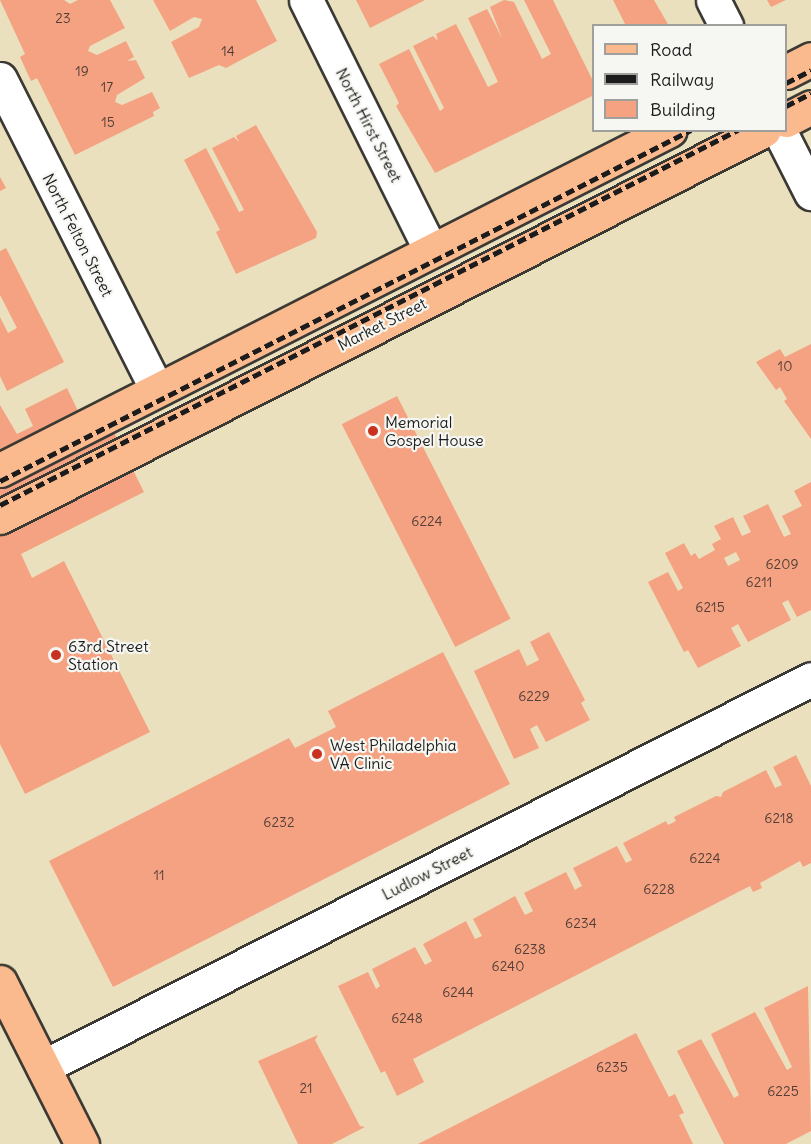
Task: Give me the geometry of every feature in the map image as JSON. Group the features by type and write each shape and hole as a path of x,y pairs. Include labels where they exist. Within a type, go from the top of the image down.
{"main road":[{"path":"787,71 811,59"},
{"path":"787,119 811,107"},
{"path":"0,470 666,132"},
{"name":"Market Street","path":"0,517 760,132"},
{"path":"0,982 82,1144"}],"street":[{"name":"North Hirst Street","path":"306,0 431,251"},
{"path":"714,0 725,24"},
{"name":"North Felton Street","path":"0,79 157,390"},
{"path":"780,132 811,193"},
{"name":"Ludlow Street","path":"43,1067 811,679"}],"building":[{"path":"0,0 64,0 70,4 78,0 110,0 125,28 90,46 88,51 97,55 126,41 134,57 127,61 136,60 145,78 117,95 115,102 122,105 152,92 160,108 153,112 154,116 75,155 37,78 31,81 20,57 25,54"},
{"path":"153,0 256,0 277,41 226,68 219,65 189,78 171,42 199,27 202,19 194,17 170,31"},
{"path":"356,0 425,0 370,28"},
{"path":"504,0 514,2 542,59 551,54 524,0 553,0 592,79 592,96 435,173 396,106 399,103 379,64 409,49 440,111 444,108 413,46 433,36 438,41 436,34 456,24 488,87 498,82 468,18 487,9 502,38 490,7"},
{"path":"613,0 654,0 668,24 625,24"},
{"path":"767,0 786,0 771,7"},
{"path":"256,125 317,232 316,238 236,274 216,232 220,230 184,160 206,148 239,212 244,210 212,148 234,137 239,142 236,136"},
{"path":"0,177 6,188 0,191"},
{"path":"6,248 64,362 7,391 0,376 0,317 8,333 17,328 0,295 0,251"},
{"path":"811,344 811,439 784,401 787,399 780,387 776,390 756,362 780,349 785,357"},
{"name":"63rd Street Station","path":"67,388 78,411 98,400 144,492 21,554 32,578 64,561 150,732 25,794 0,744 0,405 17,434 33,426 25,409"},
{"path":"397,396 510,619 455,647 342,424"},
{"path":"811,482 811,610 797,617 788,600 782,603 791,620 748,642 738,624 731,628 741,646 698,668 688,650 684,652 648,582 668,572 678,591 683,588 665,553 684,543 691,556 695,553 699,559 715,550 712,544 721,539 714,526 733,517 742,536 751,532 743,516 768,504 784,537 791,534 782,516 802,506 794,491","holes":["736,552 740,560 728,566 724,558"]},
{"path":"549,632 585,700 581,703 590,720 546,742 537,725 530,729 539,748 514,759 474,671 519,649 527,666 539,660 530,642"},
{"path":"443,652 510,784 113,987 49,861 289,738 295,748 336,727 328,711"},
{"path":"796,755 811,786 811,863 803,867 800,861 760,883 762,888 753,892 750,886 413,1059 424,1082 397,1096 385,1071 381,1073 338,986 368,972 376,989 380,986 372,969 415,947 425,965 432,961 423,944 466,921 475,939 482,936 473,919 515,896 525,915 533,911 524,893 566,872 575,890 582,886 573,868 617,846 626,863 632,860 623,843 666,821 668,825 676,821 674,817 716,796 721,797 723,792 766,770 775,788 782,785 773,767"},
{"path":"808,986 811,1131 786,1144 724,1144 677,1051 701,1039 734,1098 739,1095 711,1034 755,1012 787,1070 792,1067 764,1008"},
{"path":"636,1033 669,1097 675,1094 684,1113 679,1115 693,1144 418,1144"},
{"path":"318,1035 315,1040 360,1126 365,1127 332,1144 298,1144 258,1061"}],"railway":[{"path":"787,82 811,70"},
{"path":"787,105 811,93"},
{"path":"0,481 687,132"},
{"path":"0,505 734,132"}],"place":[{"name":"Memorial Gospel House","path":"373,431"},
{"name":"63rd Street Station","path":"56,655"},
{"name":"West Philadelphia VA Clinic","path":"317,754"}]}
